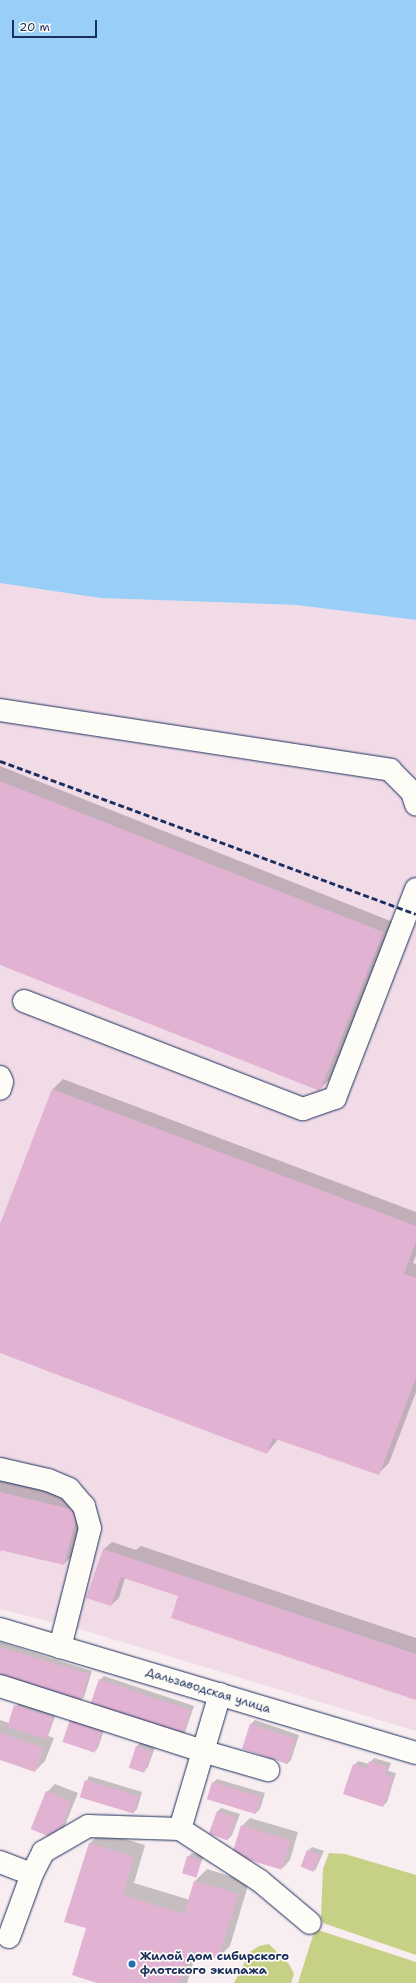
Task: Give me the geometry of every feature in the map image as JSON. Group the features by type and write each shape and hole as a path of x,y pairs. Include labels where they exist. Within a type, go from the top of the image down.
{"street":[{"path":"0,710 390,770 412,792 416,804"},
{"path":"24,1001 303,1109 335,1098 416,889"},
{"path":"0,1077 2,1082 0,1089"},
{"path":"0,1468 48,1480 69,1489 84,1506 90,1528 60,1647"},
{"name":"Дальзаводская улица","path":"0,1629 416,1753"},
{"path":"0,1686 202,1751 268,1770"},
{"path":"180,1828 220,1694"},
{"path":"9,1937 32,1874 43,1852 88,1826 180,1828 260,1881 310,1924"},
{"path":"0,1862 32,1874"}],"shaded area":[{"path":"0,583 100,598 296,605 416,620 416,1731 79,1629 0,1609"}],"green space":[{"path":"329,1853 345,1854 416,1875 416,1955 323,1923 321,1918 323,1869"},
{"path":"315,1929 416,1962 416,1983 298,1983"},
{"path":"269,1944 289,1964 294,1974 291,1983 234,1983 250,1952 259,1946"}],"water":[{"path":"0,0 416,0 416,620 296,605 100,598 0,583"}],"building":[{"path":"0,781 383,932 320,1091 0,965"},
{"path":"52,1089 416,1226 416,1242 404,1274 416,1278 416,1378 379,1475 273,1438 267,1454 0,1353 0,1224"},
{"path":"0,1492 78,1511 64,1565 0,1550"},
{"path":"103,1549 416,1654 416,1700 171,1618 178,1596 121,1577 111,1606 86,1598"},
{"path":"0,1647 89,1674 80,1703 0,1678"},
{"path":"99,1679 191,1711 182,1737 90,1705"},
{"path":"14,1705 53,1717 46,1739 7,1727"},
{"path":"70,1720 102,1731 95,1753 63,1742"},
{"path":"250,1724 296,1739 288,1764 242,1749"},
{"path":"0,1733 44,1748 35,1772 0,1760"},
{"path":"136,1746 151,1751 144,1773 129,1768"},
{"path":"369,1761 388,1767 385,1775 393,1777 383,1807 343,1794 353,1764 367,1769"},
{"path":"85,1780 139,1796 133,1814 80,1797"},
{"path":"212,1782 261,1797 256,1814 207,1799"},
{"path":"46,1791 71,1801 56,1839 31,1829"},
{"path":"217,1811 236,1818 228,1840 209,1834"},
{"path":"241,1825 291,1840 282,1870 232,1855"},
{"path":"89,1843 134,1857 123,1895 184,1914 194,1881 238,1894 218,1959 190,1950 180,1983 97,1983 72,1975 86,1928 64,1922"},
{"path":"307,1850 320,1855 314,1872 301,1867"},
{"path":"187,1856 201,1860 196,1877 182,1873"}],"railway":[{"path":"0,761 416,914"}],"place":[{"name":"Жилой дом сибирского флотского экипажа","path":"132,1964"}]}
